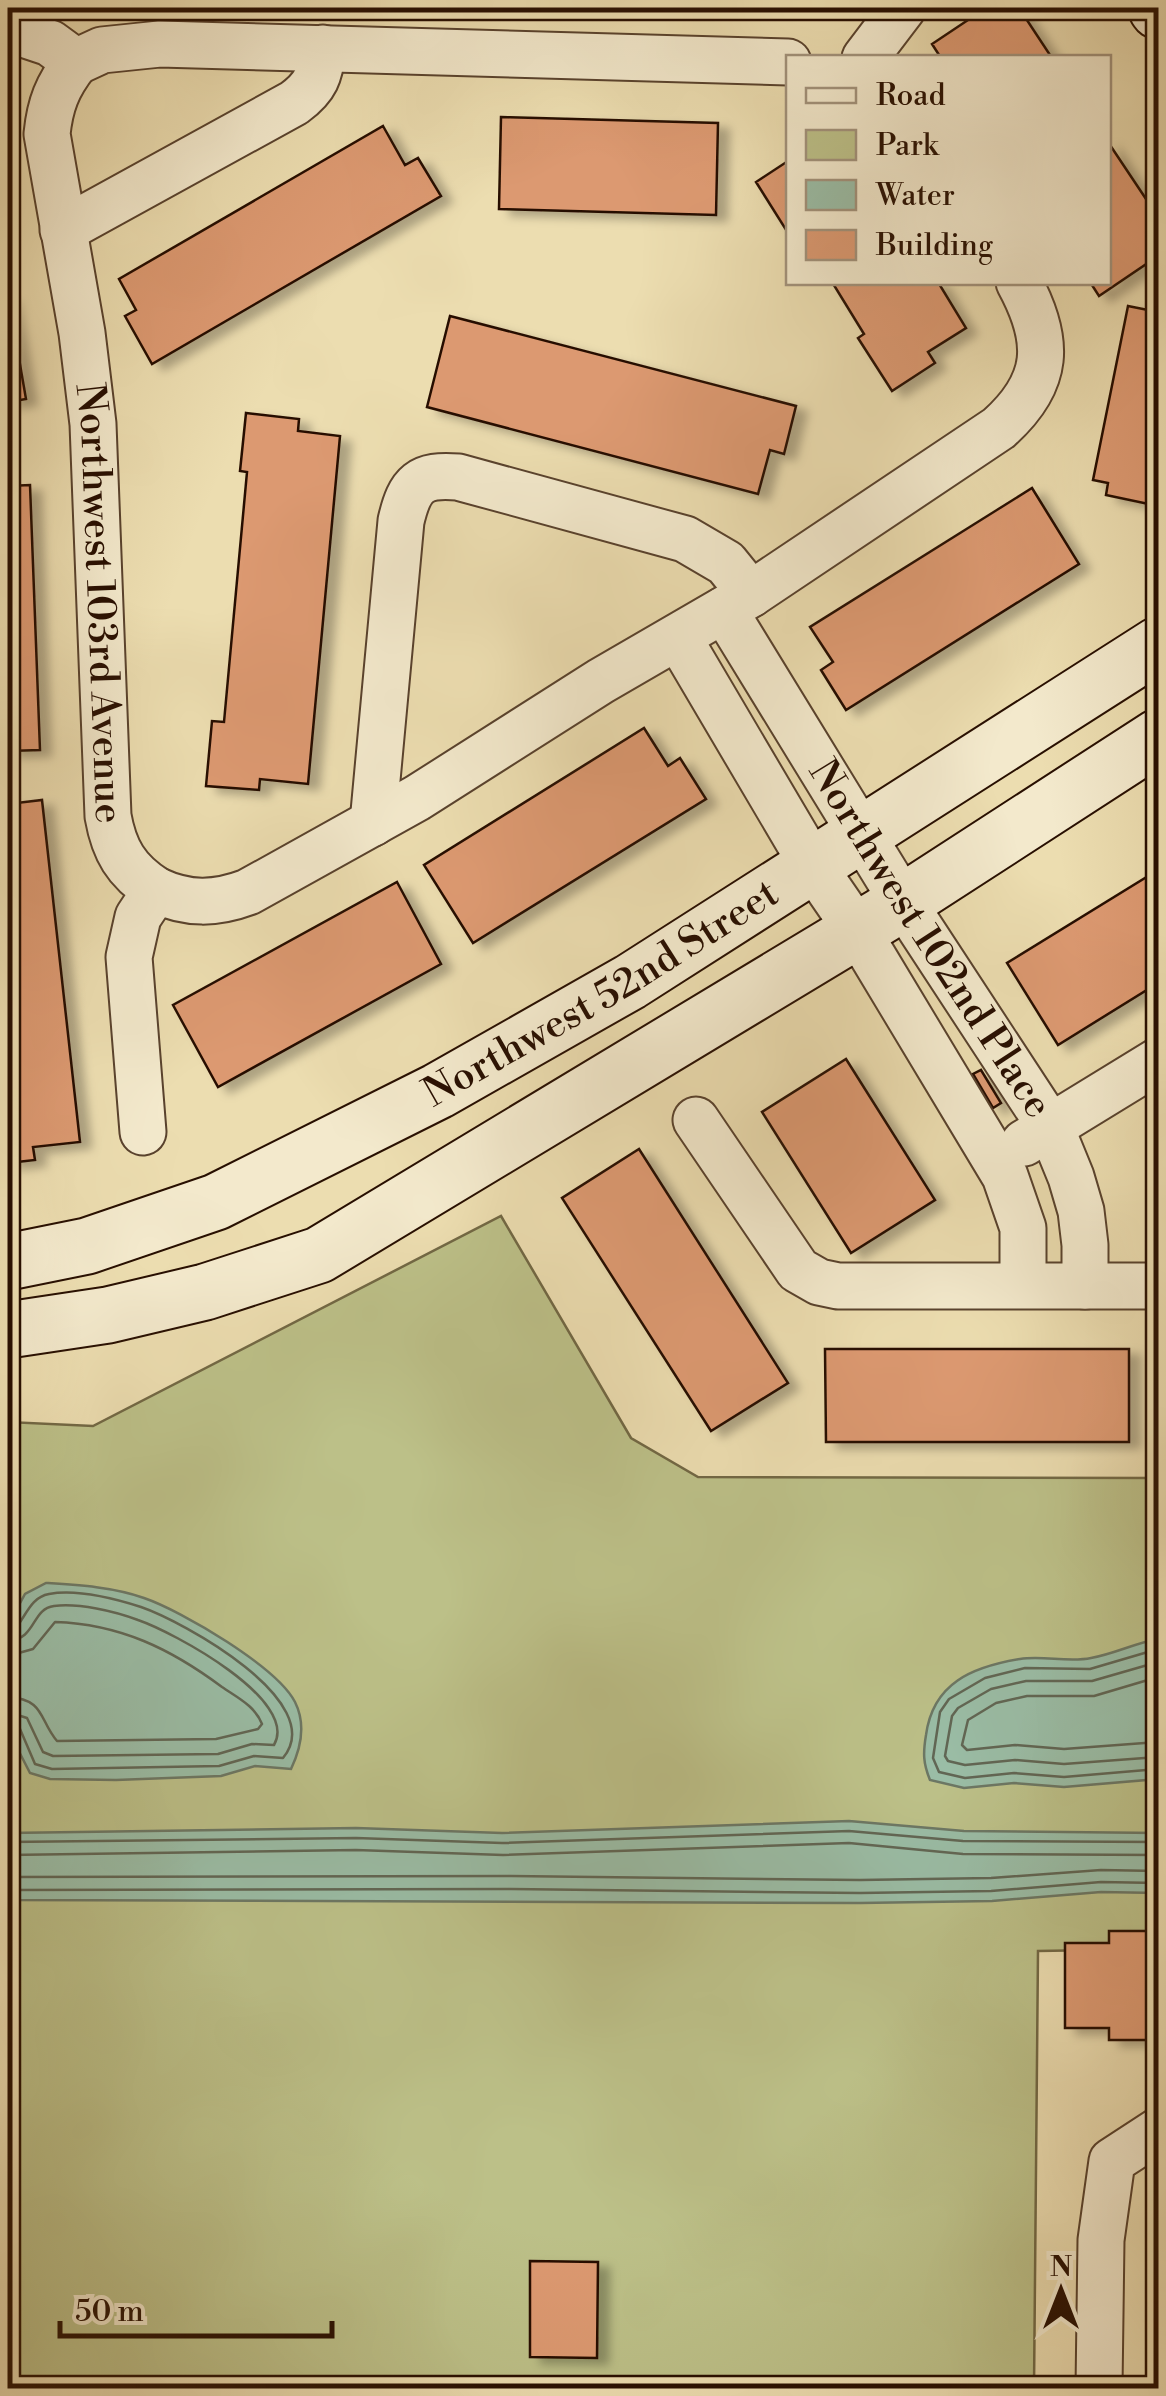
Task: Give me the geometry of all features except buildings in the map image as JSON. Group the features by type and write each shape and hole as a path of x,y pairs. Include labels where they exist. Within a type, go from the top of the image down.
{"street":[{"path":"868,55 902,8"},
{"path":"8,28 50,43 76,62 102,50 133,45 786,62"},
{"path":"63,230 294,103 312,90 320,75 323,48"},
{"name":"Northwest 103rd Avenue","path":"76,62 50,104 47,134 82,333 93,424 108,816 112,841 124,863 138,879 156,890"},
{"path":"143,1132 129,957 138,917 156,890 186,900 223,901 248,892 372,823 738,602 987,436 1017,412 1038,373 1041,355 1028,302"},
{"name":"Northwest 102nd Place","path":"372,823 402,521 406,498 420,482 434,476 458,477 685,539 726,563 738,602 861,836 1050,1128 1071,1177 1080,1211 1086,1245 1086,1286"},
{"name":"Northwest 102nd Place","path":"678,637 813,866 857,930 996,1160 1023,1228 1023,1285"},
{"name":"Northwest 52nd Street","path":"8,1262 87,1246 216,1202 438,1091 630,982 1158,645"},
{"name":"Northwest 52nd Street","path":"8,1330 205,1292 318,1255 857,930 1158,737"},
{"path":"946,1075 996,1045"},
{"path":"996,1160 1158,1061"},
{"path":"696,1120 798,1270 819,1282 838,1286 1158,1286"},
{"path":"1099,2388 1101,2240 1112,2161 1158,2130"}],"green space":[{"path":"501,1216 631,1438 698,1477 1158,1478 1158,1949 1038,1951 1034,2388 8,2388 8,1422 93,1426"}],"water":[{"path":"46,1583 108,1589 144,1598 204,1627 249,1657 285,1688 298,1710 301,1736 291,1769 255,1766 221,1776 116,1780 50,1779 30,1773 8,1730 8,1636 12,1618 25,1594"},
{"path":"1158,1639 1158,1779 1064,1787 1014,1783 964,1788 930,1780 924,1753 930,1717 946,1690 958,1680 1002,1662 1082,1659"},
{"path":"849,1821 964,1831 1158,1833 1158,1893 860,1903 8,1900 8,1833 356,1828 502,1833"}]}
